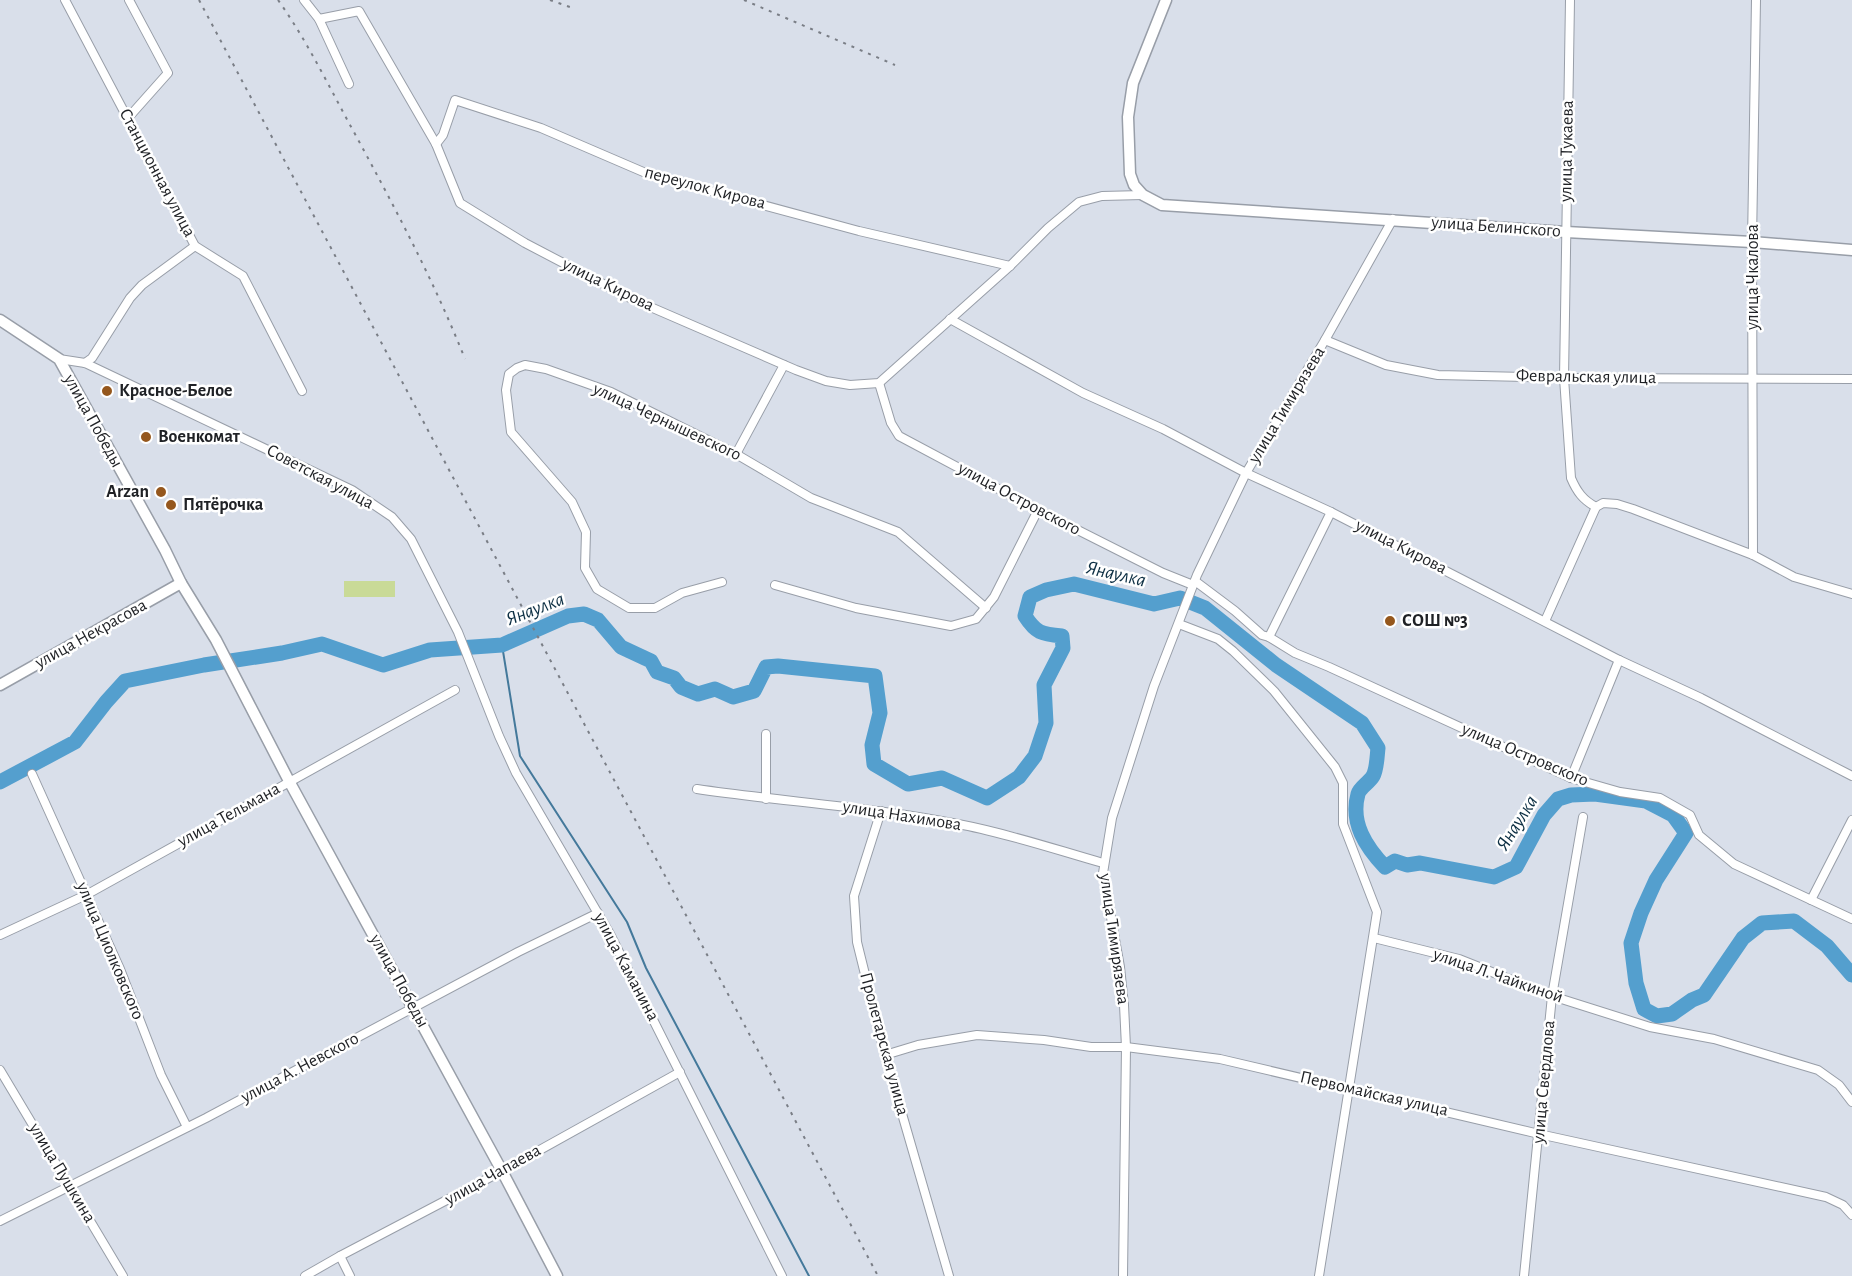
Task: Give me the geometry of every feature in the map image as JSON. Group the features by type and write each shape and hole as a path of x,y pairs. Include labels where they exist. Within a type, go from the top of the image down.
{"street":[{"name":"Станционная улица","path":"65,0 195,246 243,276 302,391"},
{"path":"128,118 168,73 129,0"},
{"path":"304,0 319,19 349,84"},
{"path":"1143,195 1134,184 1130,174 1128,117 1133,83 1166,0"},
{"name":"улица Тукаева","path":"1570,0 1563,378 1570,478 1584,500 1596,507"},
{"name":"улица Чкалова","path":"1753,555 1752,242 1755,0"},
{"name":"улица Кирова","path":"319,19 359,10 436,144 460,203 525,243 633,299 784,365 825,381 850,385 879,383"},
{"name":"переулок Кирова","path":"436,144 443,135 455,100 541,128 648,174 860,231 1010,266"},
{"path":"879,383 1079,202 1102,196 1143,195"},
{"name":"улица Белинского","path":"1143,195 1162,205 1184,207 1852,250"},
{"name":"улица Тимирязева","path":"1123,1276 1126,1047 1120,967 1103,873 1103,863 1116,807 1154,686 1194,583 1246,473 1393,219"},
{"path":"86,363 92,358 130,298 142,285 195,246"},
{"name":"улица Кирова","path":"950,319 1083,393 1163,429 1246,473 1331,512 1619,660 1701,698 1852,776"},
{"path":"0,320 59,359"},
{"name":"Февральская улица","path":"1325,340 1386,365 1438,375 1852,380"},
{"name":"Советская улица","path":"59,359 86,363 352,490 392,517 411,539 470,659"},
{"name":"улица Победы","path":"59,359 165,549 181,584 216,639 557,1276"},
{"name":"улица Чернышевского","path":"722,582 682,593 655,608 629,608 597,589 585,568 586,532 572,502 511,432 506,390 508,374 525,365 546,369 611,392 736,454 811,498 898,532 986,608"},
{"path":"736,454 784,365"},
{"name":"улица Островского","path":"879,383 885,408 899,436 1163,573 1194,583 1235,611 1262,635 1295,653 1570,778 1620,792 1660,798 1690,815 1699,835 1734,864 1852,919"},
{"path":"1545,621 1596,507 1603,503 1617,504 1650,515 1753,555 1794,577 1852,594"},
{"path":"775,585 856,608 951,626 976,619 994,597 1038,510"},
{"path":"1269,637 1331,512"},
{"name":"улица Некрасова","path":"0,686 181,584"},
{"path":"1823,586 1852,588"},
{"path":"1179,624 1218,639 1233,651 1274,691 1335,767 1343,783 1343,824 1377,912 1319,1276"},
{"name":"улица Каманина","path":"470,659 499,736 516,773 598,912 782,1276"},
{"path":"1570,778 1619,660"},
{"name":"улица Тельмана","path":"0,935 86,895 455,690"},
{"path":"766,734 766,799"},
{"name":"улица Циолковского","path":"32,774 120,969 161,1075 187,1127"},
{"name":"улица Нахимова","path":"697,789 881,811 964,825 1103,863"},
{"name":"Пролетарская улица","path":"881,811 854,896 857,942 885,1055 950,1276"},
{"name":"улица Свердлова","path":"1524,1276 1552,996 1583,818"},
{"path":"1811,900 1852,820"},
{"name":"улица А. Невского","path":"0,1221 71,1187 598,912"},
{"name":"улица Л. Чайкиной","path":"1374,938 1459,959 1552,996 1650,1027 1714,1039 1818,1070 1839,1085 1852,1102"},
{"name":"Первомайская улица","path":"885,1055 918,1045 977,1035 1044,1040 1091,1047 1126,1047 1220,1059 1539,1134 1826,1197 1843,1205 1852,1215"},
{"name":"улица Пушкина","path":"0,1070 123,1276"},
{"name":"улица Чапаева","path":"305,1276 502,1171 680,1072"},
{"path":"340,1256 350,1276"}],"green space":[{"path":"344,581 395,581 395,597 344,597"}],"waterway":[{"name":"Янаулка","path":"0,782 75,742 125,681 322,644 383,665 430,650 502,645 568,616 584,614 598,620 621,647 651,661 657,672 674,678 681,687 698,694 715,689 733,697 754,691 766,667 778,666 875,676 880,713 872,745 874,764 908,784 942,778 987,798 1019,777 1035,756 1046,723 1044,685 1063,648 1062,636 1040,632 1025,616 1030,597 1046,590 1074,584 1154,604 1180,598 1205,608 1276,665 1362,723 1378,748 1374,773 1358,794 1356,815 1366,843 1385,867 1395,861 1407,865 1420,863 1494,877 1516,867 1544,815 1558,799 1571,795 1595,794 1646,801 1673,815 1686,833 1656,880 1631,943 1636,983 1644,1009 1657,1016 1672,1014 1692,1000 1704,995 1743,938 1762,923 1794,921 1827,946 1852,975"},
{"path":"502,645 520,756 627,922 646,968 809,1276"}],"railway":[{"path":"199,0 878,1276"},
{"path":"278,0 309,49 399,217 465,359"},
{"path":"550,0 570,7"},
{"path":"744,0 895,65"}],"place":[{"name":"Красное-Белое","path":"107,391"},
{"name":"Военкомат","path":"146,437"},
{"name":"Arzan","path":"161,492"},
{"name":"Пятёрочка","path":"171,505"},
{"name":"СОШ №3","path":"1390,621"}]}
